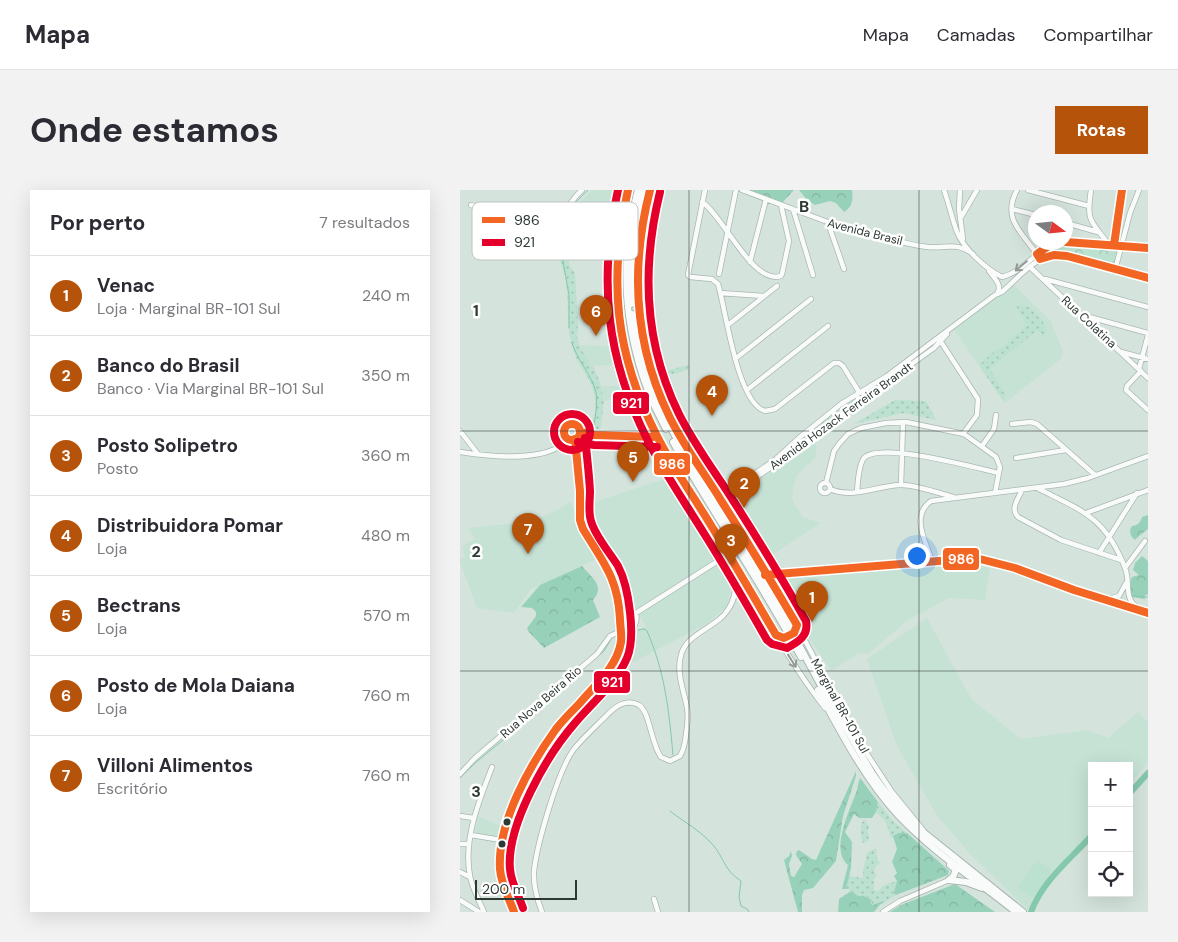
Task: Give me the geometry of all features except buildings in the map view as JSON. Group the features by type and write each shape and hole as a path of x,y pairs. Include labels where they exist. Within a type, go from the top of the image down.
{"highway":[{"path":"638,211 643,190"},
{"path":"626,260 625,281 632,336 640,369 674,434 793,634 872,773 901,810 923,832 1018,911"},
{"path":"632,260 631,295 634,326 641,355 654,395 697,485 777,615 833,718 864,770 884,799 929,847 955,868 955,874 949,880"},
{"path":"910,826 928,843 989,891 1018,911"},
{"path":"949,880 966,882 989,891"}],"street":[{"path":"572,202 582,190"},
{"name":"Marginal BR-101 Sul","path":"650,190 639,249 638,294 640,326 649,362 654,395 797,625 854,734 892,792 921,826 923,832"},
{"path":"705,190 688,274 690,277 714,280 718,284 740,376 757,407 763,410 770,410 836,362 843,366 860,392 865,394 864,398"},
{"path":"720,274 736,190"},
{"name":"Avenida Brasil","path":"742,190 828,223 929,247 951,245 973,254"},
{"path":"944,190 958,234 999,284 1003,288 1008,286 1010,280 987,268"},
{"path":"960,190 958,204 963,240"},
{"path":"959,220 977,190"},
{"path":"1017,190 1013,198 1012,209 1015,225 1038,253 1040,259 1060,255 1148,278"},
{"path":"1028,190 1089,206"},
{"path":"1091,190 1089,206 1093,226 1111,245"},
{"path":"1111,245 1122,190"},
{"path":"1115,270 1130,213 1140,190"},
{"path":"750,262 766,199"},
{"path":"702,202 710,208 750,262 767,275 777,278 781,276 789,241 781,205"},
{"path":"949,203 958,204 965,209"},
{"path":"793,209 813,275"},
{"path":"1012,209 1028,213"},
{"path":"828,223 844,269"},
{"path":"1073,225 1098,232"},
{"path":"951,245 956,241 958,234"},
{"path":"1073,242 1148,248"},
{"path":"997,294 1000,290 999,284 1003,276 1015,272 1042,250"},
{"name":"Avenida Hozack Ferreira Brandt","path":"717,494 723,495 766,469 830,412 880,380 957,324 1008,286 1040,259"},
{"path":"617,260 616,296 620,324 628,362 641,402 658,437 776,635 809,687 833,718"},
{"name":"Rua Colatina","path":"1030,267 1148,378"},
{"path":"1043,279 1148,307"},
{"path":"728,325 776,286"},
{"path":"720,293 764,296"},
{"path":"736,359 811,299"},
{"path":"1081,314 1148,334 1140,370 1126,390 1148,410"},
{"name":"Avenida Hozack Ferreira Brandt","path":"724,505 726,498 941,342 957,324"},
{"path":"747,390 828,326"},
{"path":"941,342 978,399 977,414 963,434"},
{"path":"1120,351 1148,359"},
{"path":"641,402 654,395"},
{"path":"982,446 994,429 996,415"},
{"path":"901,485 903,422"},
{"path":"956,498 901,485 857,492 843,492 830,489 826,483 832,455 845,437 861,428 886,423 903,422 963,434 998,458 1000,467 995,493"},
{"path":"1012,424 1035,423 1095,475"},
{"path":"556,448 562,442 566,426 572,424 578,426 580,432"},
{"path":"460,431 478,454"},
{"path":"564,432 569,439 575,439"},
{"path":"580,432 594,435 658,437"},
{"path":"460,452 508,456 537,455 575,439 580,432"},
{"path":"514,912 500,870 501,840 516,802 550,738 610,668 618,654 621,640 619,600 613,578 588,538 580,520 580,491 575,439"},
{"path":"1016,458 1066,450"},
{"path":"857,492 862,464 866,457 872,454 902,453 999,473"},
{"path":"932,561 920,519 924,508 931,501 1056,486 1095,475 1148,455"},
{"path":"826,483 821,485 820,491 827,493 830,489"},
{"path":"1054,497 1052,491 1056,486"},
{"path":"1037,488 1086,513 1097,521 1109,536 1125,568 1129,600 1139,609"},
{"path":"1022,490 1014,508 1018,517 1062,540 1121,560"},
{"path":"1086,513 1148,490"},
{"path":"928,491 931,501"},
{"path":"1098,553 1138,493"},
{"path":"1120,500 1125,502 1127,509"},
{"path":"1125,568 1145,541"},
{"path":"621,640 628,631 635,627 637,622 636,614 729,554"},
{"path":"765,575 968,558 985,559 1148,613"},
{"path":"542,912 534,884 535,864 555,792 571,754 615,707 628,702 637,704 644,710 653,742 661,757 670,760 680,756 685,744 688,717 680,674 681,656 690,640 720,620 729,609 733,600 738,571"},
{"path":"1106,600 1119,596 1126,582"},
{"path":"794,633 797,625"},
{"name":"Rua Nova Beira Rio","path":"460,774 475,758 597,654 613,634 621,631"},
{"path":"776,635 783,639 788,637"},
{"path":"484,912 470,877 468,860 474,818 492,767"},
{"path":"460,816 474,818"},
{"path":"471,835 501,840"},
{"path":"460,844 469,844"},
{"path":"460,872 470,877"},
{"path":"884,912 900,901 949,880"},
{"path":"654,899 658,912"},
{"path":"460,900 479,912"}],"shaded area":[{"path":"592,190 622,190 620,202 581,202"},
{"path":"1013,284 1053,323 1052,325 1063,351 1062,358 1005,403 954,330"},
{"path":"579,345 621,347 625,364 591,366"},
{"path":"601,386 632,386 638,399 604,401"},
{"path":"816,438 816,457 797,475 792,497 794,504 803,517 821,523 764,560 734,514 729,502 786,463"},
{"path":"677,475 724,553 628,617 628,597 624,581 604,549 589,516 587,505 589,487 591,486 595,502"},
{"path":"571,501 581,535 597,559 531,589 514,613 477,608 460,562 460,559 465,557 462,546 475,539 468,528 528,522 556,511"},
{"path":"726,557 734,569 728,605 710,622 622,668 628,654 629,635 646,626 639,615 640,612"},
{"path":"969,564 990,568 985,600 949,598 908,620 868,654 859,653 831,671 771,580 876,568"},
{"path":"927,618 972,700 1021,739 1088,730 1108,738 1138,712 1148,722 1148,762 1133,780 1133,762 1088,762 1088,836 1028,910 970,854 938,817 897,746 867,659"},
{"path":"478,816 501,826 498,838 475,834"}],"green space":[{"path":"744,190 794,190 782,203"},
{"path":"799,190 852,190 852,202 844,212 836,203 830,201 815,205 807,200"},
{"path":"1073,244 1118,249 1114,268 1070,255 1052,254 1043,256 1039,253 1047,250 1073,250"},
{"path":"560,260 569,260 570,266 575,273 579,345 591,366 593,366 600,382 604,401 600,431 594,429 591,424 595,413 594,392 577,360 571,344 564,274"},
{"path":"1016,306 1029,307 1042,320 1046,332 1045,337 1037,330 990,369 1006,396 1003,401 979,365 1024,328 1025,321"},
{"path":"688,365 689,369 668,375 670,381 668,387 673,390 677,398 675,399 683,411 680,413 658,373"},
{"path":"855,398 857,400 822,426 820,424"},
{"path":"895,400 926,401 936,420 904,413 854,424"},
{"path":"1148,515 1148,529 1135,540 1131,536 1130,530 1132,526 1139,523 1142,517"},
{"path":"1142,556 1148,561 1148,594 1144,596 1146,599 1131,597 1132,577 1139,575 1133,570 1135,563"},
{"path":"582,566 598,586 597,595 593,600 600,617 544,648 527,628 536,616 536,612 532,608 521,607 540,585"},
{"path":"856,771 843,816 836,861 813,888 804,890 802,895 802,912 798,912 784,860 791,851 792,856 789,864 791,876 794,877 802,864 796,855 797,851 799,850 816,860"},
{"path":"860,778 878,802 876,812 872,818 859,818 854,814 845,832 852,842 851,868 846,889 842,889 848,865 843,858 841,839"},
{"path":"878,802 893,821 907,833 897,833 891,838 886,822 876,812"},
{"path":"864,819 869,826 869,840 864,843 862,842 861,825"},
{"path":"898,833 907,833 949,871 948,875 896,895 894,892 897,881 894,876 897,873 892,862 897,849 893,836"},
{"path":"876,848 877,859 880,863 876,866 874,872 877,875 874,879 874,890 878,891 884,885 897,881 894,892 896,895 880,905 881,903 873,905 870,903 872,900 864,896 858,897 846,889 848,876 863,878 867,853"},
{"path":"1037,860 1052,870 1033,898 1018,887"},
{"path":"955,884 995,912 890,912 901,905"},
{"path":"851,891 858,896 864,896 872,900 870,903 873,905 882,902 874,912 838,912 839,899"}],"waterway":[{"path":"576,202 588,190"},
{"path":"563,260 569,295 569,328"},
{"path":"572,343 596,392 593,430"},
{"path":"591,439 583,513 588,530 622,589 625,632"},
{"path":"1133,596 1148,597"},
{"path":"638,630 644,629 647,631 658,661 668,707 673,755"},
{"path":"586,666 604,651 613,636"},
{"path":"552,695 574,677"},
{"path":"460,778 538,708"},
{"path":"1133,790 1148,773"},
{"path":"670,811 698,831 713,845 727,868 741,881 739,897 741,906 749,912"},
{"path":"1031,912 1042,890 1088,839"}],"transit line":[{"name":"921","path":"616,202 618,190"},
{"name":"986","path":"626,202 628,190"},
{"name":"986","path":"618,260 619,316 624,346 643,406 670,460 776,635 784,638 794,633 797,625 676,429 658,390 649,363 639,306 638,277 640,248 650,190"},
{"name":"986","path":"1114,245 1122,190"},
{"name":"921","path":"608,260 610,318 615,349 634,410 648,441 767,640 772,644 787,648 802,638 806,631 806,621 759,541 684,424 667,387 659,360 649,305 648,277 650,249 660,192"},
{"name":"986","path":"1073,243 1148,248"},
{"name":"986","path":"1043,250 1037,254 1040,259 1054,255 1067,256 1148,278"},
{"name":"921","path":"572,414 579,415 585,419 589,425 590,432 589,439 585,445 579,449 572,450 565,449 559,445 555,439 554,432 555,425 559,419 565,415 572,414"},
{"name":"986","path":"572,424 578,426 580,432 578,438 572,440 566,438 564,432 566,426 572,424"},
{"name":"986","path":"580,432 594,435 657,437"},
{"name":"921","path":"523,908 513,884 510,869 510,852 521,812 552,753 575,723 617,676 623,667 630,649 630,612 622,575 596,533 590,517 590,484 585,438"},
{"name":"986","path":"514,912 501,875 500,851 517,795 546,743 610,668 619,651 621,642 619,605 613,581 583,529 580,520 580,491 575,439"},
{"name":"921","path":"578,442 594,445 657,447"},
{"name":"986","path":"765,575 976,558 1015,568 1074,590 1148,613"}],"place":[{"name":"Posto de Mola Daiana","path":"596,336"},
{"name":"Distribuidora Pomar","path":"712,416"},
{"name":"Bectrans","path":"633,482"},
{"name":"Banco do Brasil","path":"744,508"},
{"name":"Villoni Alimentos","path":"528,554"},
{"name":"Posto Solipetro","path":"731,565"},
{"name":"Venac","path":"812,622"}]}
